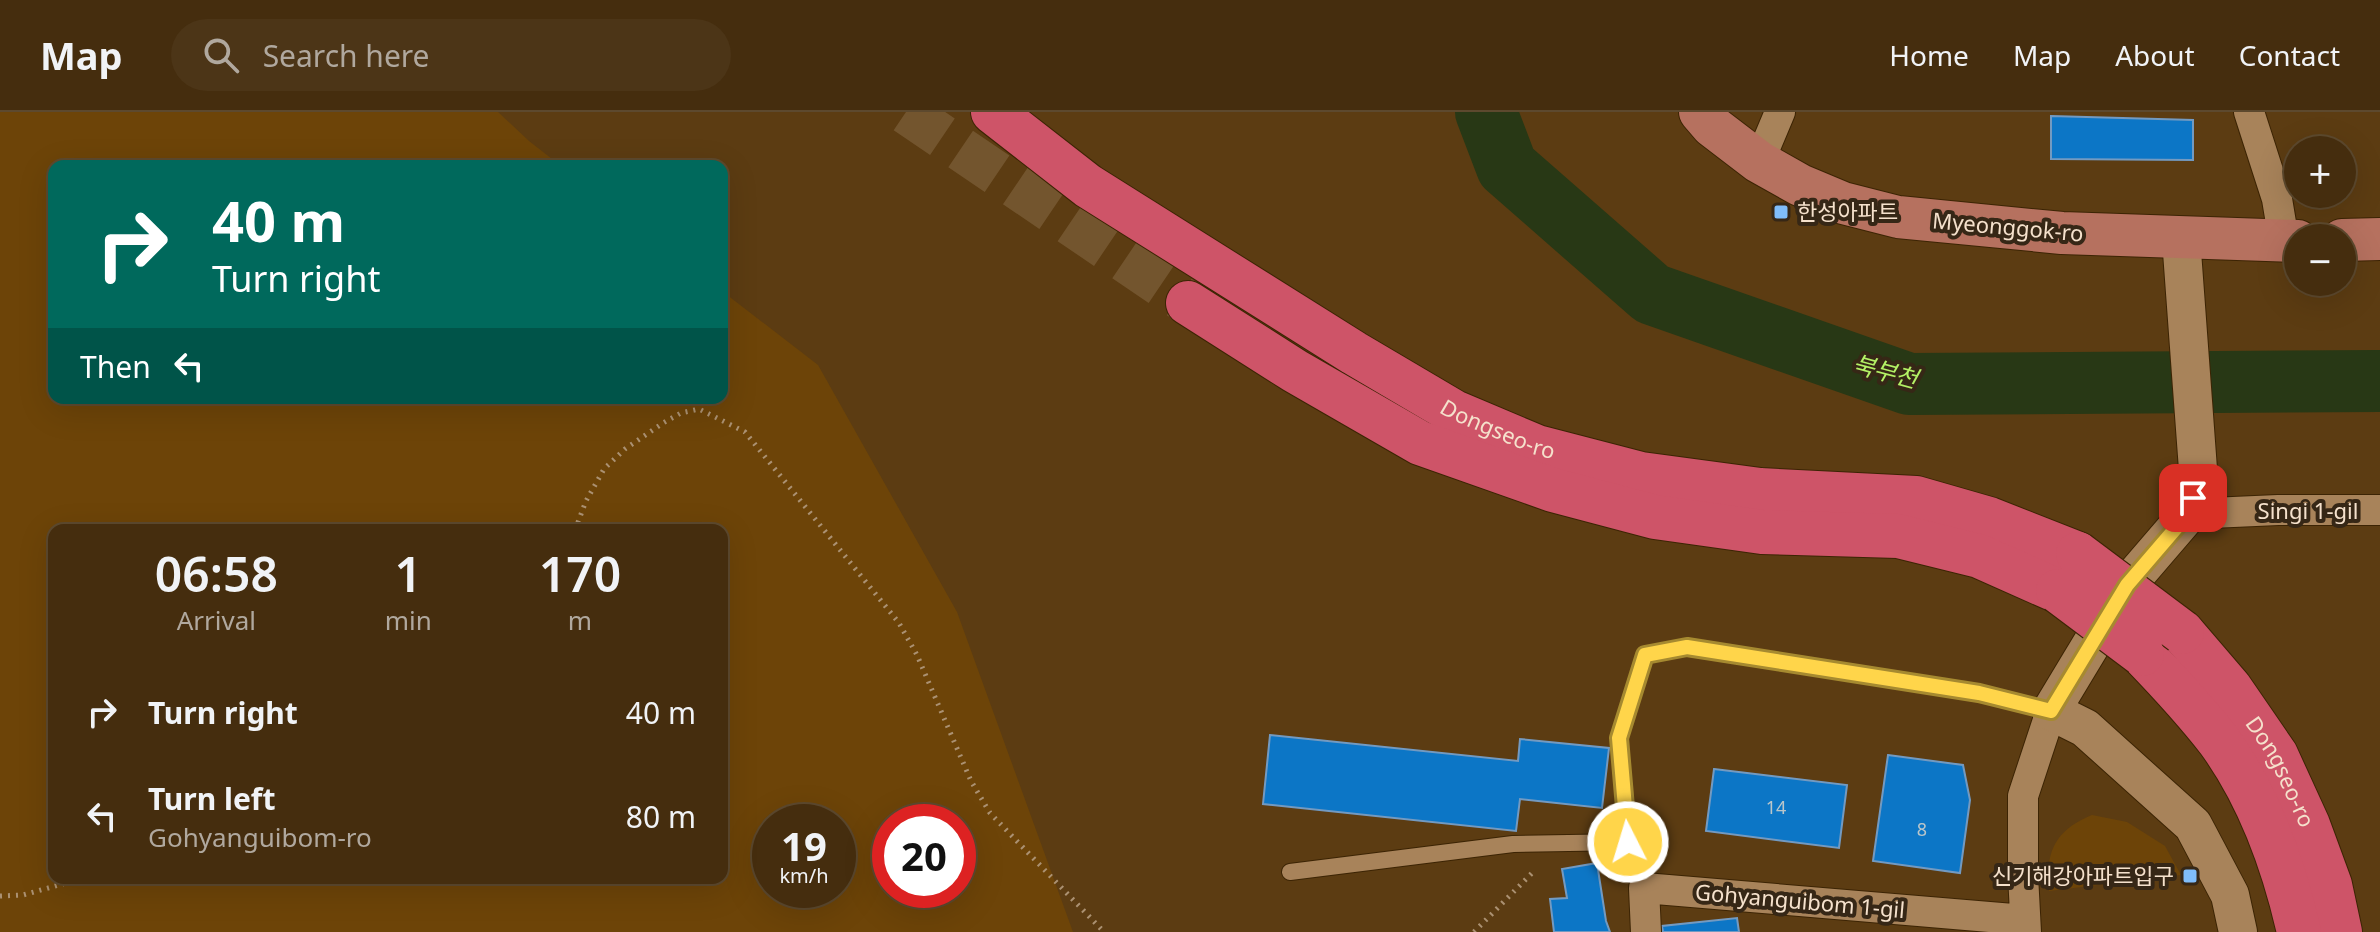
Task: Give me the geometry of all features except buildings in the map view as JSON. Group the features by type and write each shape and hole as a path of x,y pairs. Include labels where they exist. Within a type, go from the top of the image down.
{"highway":[{"name":"Dongseo-ro","path":"993,112 1088,186 1454,412 1537,447 1641,474 1760,490 1916,498 1989,519 2068,572 2182,632 2230,688 2276,755 2308,825 2330,885 2340,932"},
{"name":"Dongseo-ro","path":"1188,303 1295,371 1420,443 1553,490 1655,517 1762,532 1898,536 1979,556 2068,572 2179,692 2220,743 2252,797 2291,894 2299,932"}],"main road":[{"name":"Myeonggok-ro","path":"1700,112 1712,126 1759,162 1800,185 1843,203 1898,217 2062,233 2284,241"},
{"path":"2356,240 2380,239"}],"street":[{"path":"1759,162 1780,112"},
{"path":"2249,112 2285,224"},
{"path":"2181,238 2188,329 2193,498 2127,585 2051,711 2085,728 2193,825 2230,895 2238,932"},
{"name":"Singi 1-gil","path":"2193,498 2278,510 2380,510"},
{"name":"Gohyanguibom 1-gil","path":"1644,888 2026,926 2023,796 2051,711"},
{"path":"1644,888 1646,932"}],"lane":[{"path":"1644,888 1628,842 1619,738 1645,655 1687,647 1979,693 2051,711"},
{"path":"1290,872 1513,844 1628,842"}],"path":[{"path":"577,524 604,469 625,449 681,413 699,409 745,432 899,623 917,655 971,781 990,813 1104,932"},
{"path":"1474,932 1533,870 1547,866"},
{"path":"0,896 23,895 62,884"}],"shaded area":[{"path":"0,112 498,112 553,160 48,160 48,404 728,404 728,296 818,365 957,612 1073,932 0,932"},
{"path":"2092,815 2127,822 2165,846 2181,875 2049,891 2049,865 2055,844 2069,828"}],"waterway":[{"name":"북부천","path":"1486,112 1507,167 1652,294 1909,384 2380,381"}],"tunnel":[{"path":"906,112 1188,303"}],"place":[{"name":"한성아파트","path":"1781,212"},
{"name":"신기해강아파트입구","path":"2190,876"}],"route":[{"path":"1628,842 1619,738 1645,655 1687,647 1979,693 2051,711 2127,585 2188,514 2193,498"}]}
